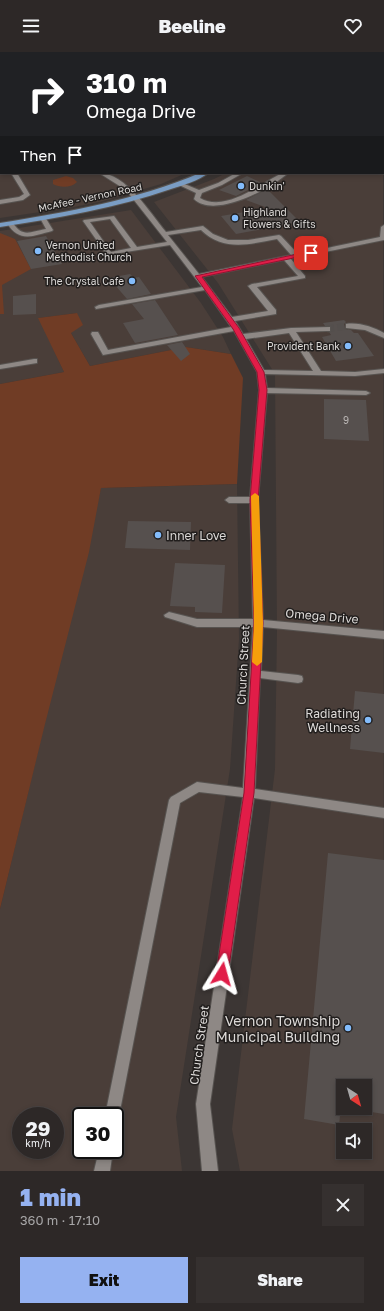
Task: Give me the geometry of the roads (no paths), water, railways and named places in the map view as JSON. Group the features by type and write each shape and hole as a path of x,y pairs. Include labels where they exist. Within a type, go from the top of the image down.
{"main road":[{"name":"McAfee - Vernon Road","path":"0,225 43,218 136,198 180,184 199,174"}],"street":[{"path":"0,202 21,199 27,195 15,174"},
{"name":"Church Street","path":"104,174 128,189 207,288 235,328 261,372 263,390 254,500 258,623 249,793 203,1104 210,1171"},
{"path":"180,184 199,192 220,184 238,174"},
{"path":"199,192 197,199 209,204 228,202 269,184 284,174"},
{"path":"135,249 112,217 86,221 109,254 172,243"},
{"path":"10,223 15,231 23,235 50,230 43,218"},
{"path":"198,276 383,238 384,227"},
{"path":"165,234 202,228 209,236 234,244 278,237 296,256"},
{"path":"95,334 106,353 235,328 273,312 252,286 303,276 286,258"},
{"path":"98,308 207,288"},
{"path":"349,326 360,325 373,329 384,336"},
{"path":"235,328 291,330 326,329"},
{"path":"291,330 318,373"},
{"path":"0,367 34,361"},
{"path":"261,372 384,372"},
{"path":"263,390 366,393"},
{"path":"229,500 254,500"},
{"name":"Omega Drive","path":"169,615 197,623 258,623 384,635"},
{"path":"256,674 298,679"},
{"path":"114,1107 175,800 197,787 249,793 384,813"},
{"path":"102,1171 104,1159"}],"tunnel":[{"path":"327,329 349,326"}],"place":[{"name":"Dunkin'","path":"241,186"},
{"name":"Highland Flowers & Gifts","path":"235,218"},
{"name":"Vernon United Methodist Church","path":"38,251"},
{"name":"The Crystal Cafe","path":"132,281"},
{"name":"Provident Bank","path":"348,346"},
{"name":"Inner Love","path":"158,535"},
{"name":"Radiating Wellness","path":"368,720"},
{"name":"Vernon Township Municipal Building","path":"348,1028"}]}
